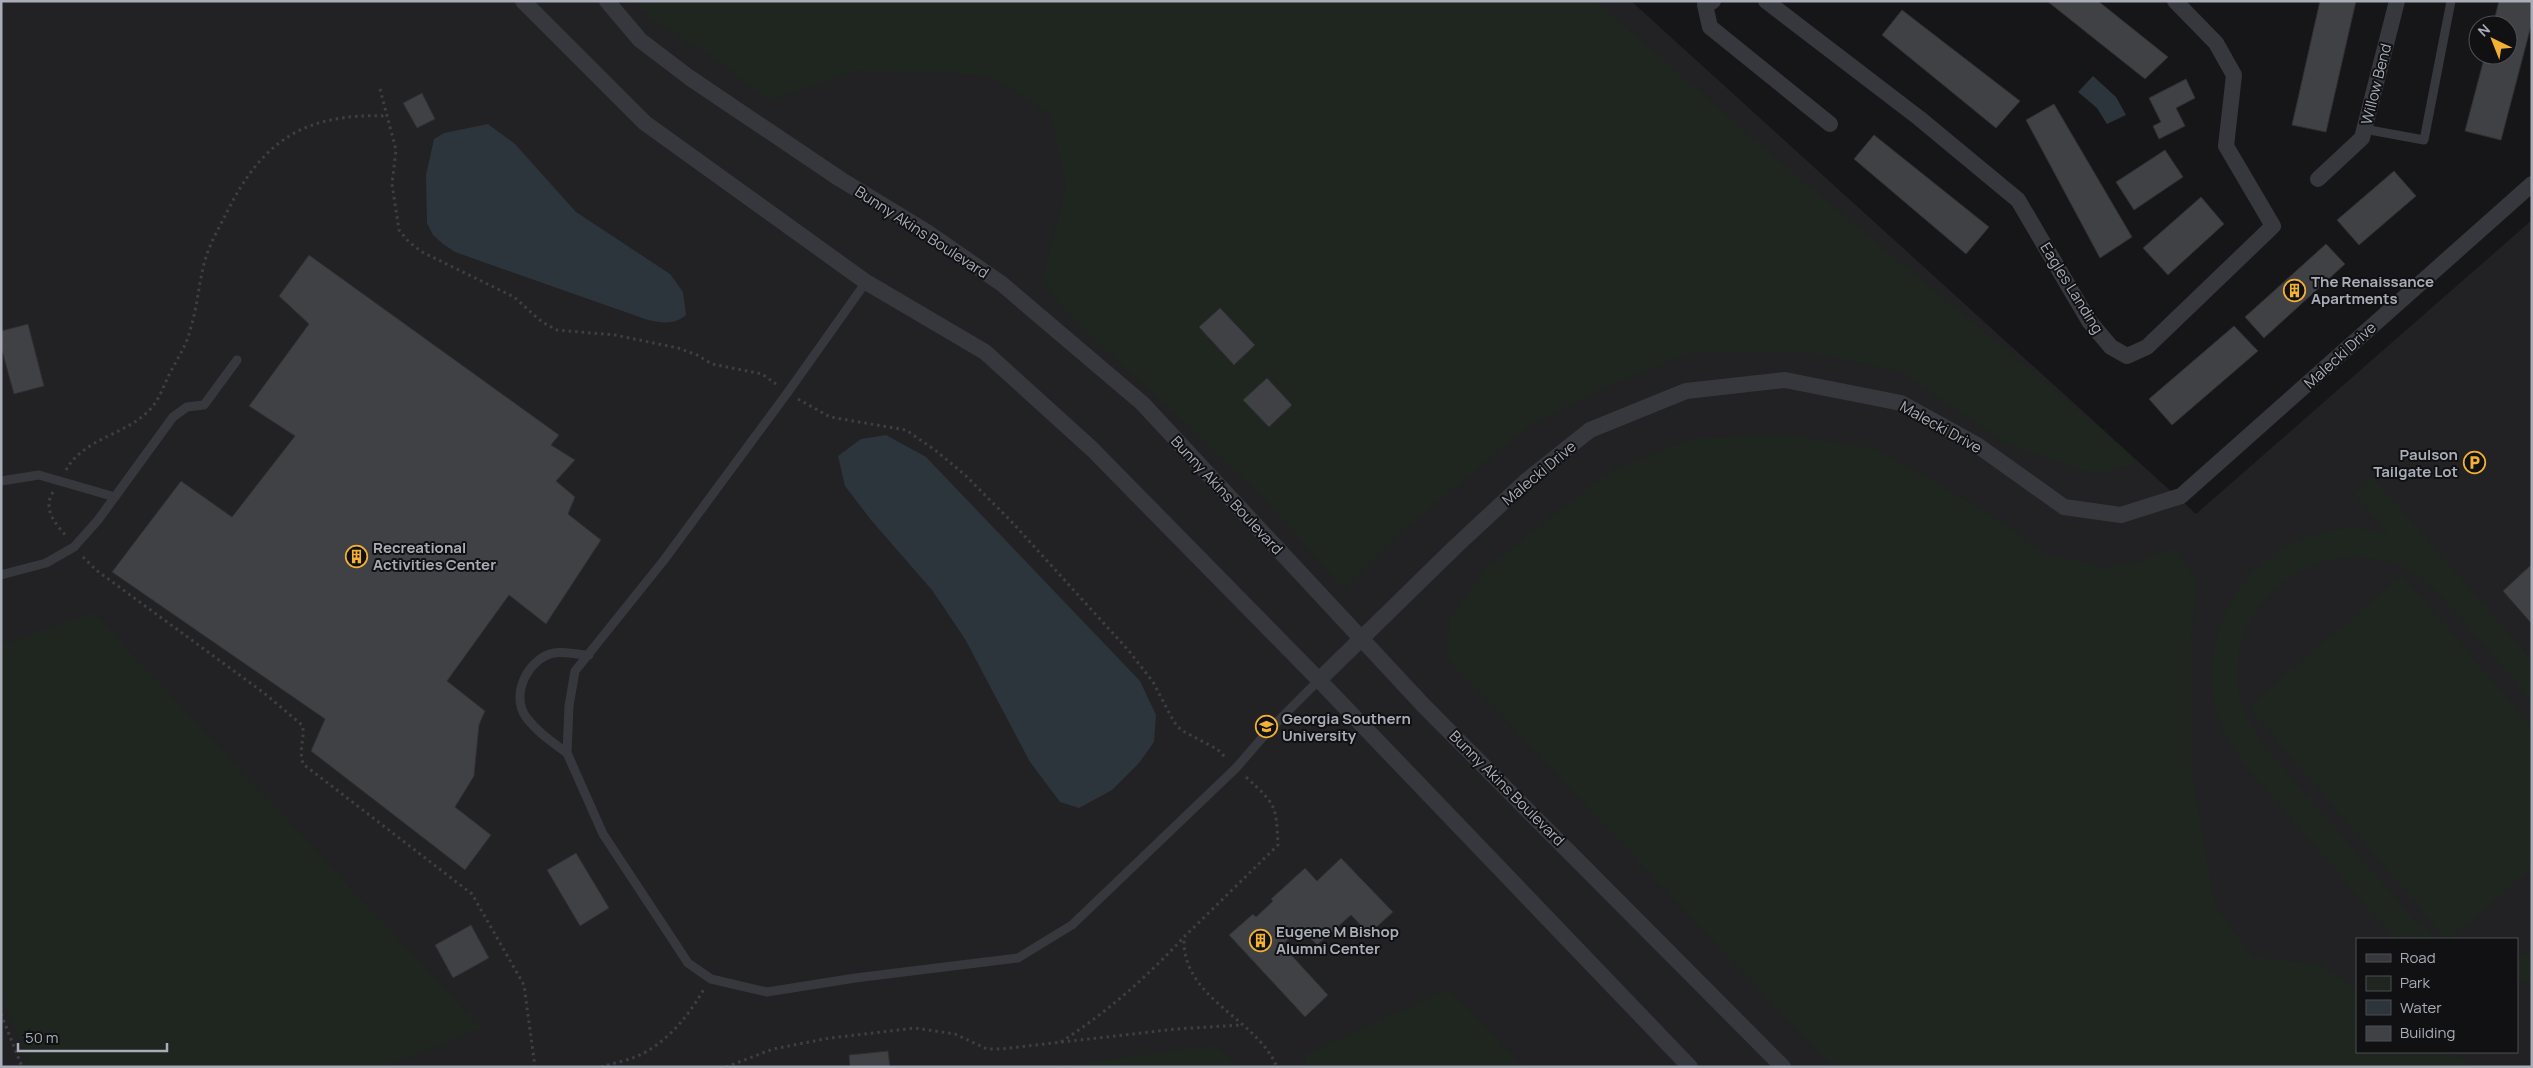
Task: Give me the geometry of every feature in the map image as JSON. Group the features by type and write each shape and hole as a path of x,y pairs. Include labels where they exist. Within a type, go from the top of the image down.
{"street":[{"path":"523,1 645,123 866,282 985,352 1092,449 1319,680 1690,1067"},
{"name":"Bunny Akins Boulevard","path":"607,1 640,40 690,78 840,179 927,232 1002,284 1142,403 1424,706 1783,1067"},
{"path":"1713,1 1705,5 1710,27 1830,124"},
{"name":"Eagles Landing","path":"1766,1 1919,118 2018,200 2089,322 2111,347 2127,356 2147,347 2273,226 2226,146 2234,75 2216,43 2175,1"},
{"name":"Willow Bend","path":"2318,179 2362,138 2397,1"},
{"name":"Malecki Drive","path":"1319,680 1526,481 1590,430 1686,391 1786,380 1901,403 1978,445 2064,507 2121,515 2181,496 2532,184"}],"lane":[{"path":"2364,129 2424,140 2451,1"},
{"path":"866,282 788,392 629,606 575,671 568,706 567,753 603,834 688,963 711,979 748,989 768,992 855,978 1018,958 1072,925 1236,768 1269,730 1319,680"},
{"path":"1,575 46,563 74,547 114,497 173,417 187,407 204,405 237,360"},
{"path":"1,481 39,476 114,497"},
{"path":"567,753 542,735 525,716 519,700 523,679 537,660 554,653 589,655"}],"path":[{"path":"380,89 396,150 392,184 399,230 409,242 422,252 514,297 542,322 557,330 615,335 678,348 697,355 712,364 762,374 830,417 906,430 965,475 1129,651 1153,682 1180,730 1217,749 1273,804 1277,811 1278,845 1152,971 1099,1017 1058,1044"},
{"path":"387,116 330,119 312,125 283,138 259,160 242,182 206,257 189,334 153,406 137,419 82,449 71,460 50,496 48,507 52,518 74,547 96,570 264,693 302,725 304,729 300,747 303,764 472,894 524,985 535,1067"},
{"path":"1184,937 1183,950 1194,979 1242,1025 1273,1058 1277,1067"},
{"path":"601,1067 641,1054 663,1039 688,1016 711,979"},
{"path":"1,1014 22,1067"},
{"path":"726,1067 772,1049 830,1038 916,1028 955,1034 988,1049 1058,1044 1176,1029 1242,1025"}],"shaded area":[{"name":"Georgia Southern University","path":"1,1 1631,1 2196,514 2532,220 2532,1067 1,1067"}],"green space":[{"path":"635,1 1596,1 1793,173 2098,426 2138,463 2096,475 2003,442 1902,372 1814,353 1694,352 1609,386 1530,425 1397,536 1344,589 1260,494 1068,314 1042,279 1066,187 1051,115 989,75 853,71 770,101 722,64 650,18"},
{"path":"1789,435 1875,448 1982,509 2046,554 2105,567 2137,562 2173,547 2198,582 2191,640 2191,768 2215,906 2253,957 2320,964 2356,987 2356,1053 2454,1053 2475,1067 1832,1067 1446,657 1450,618 1487,567 1610,471 1694,438"},
{"path":"2373,477 2532,660 2532,701 2433,589 2407,570 2377,559 2346,558 2316,564 2289,578 2266,598 2249,624 2239,653 2238,685 2245,710 2265,747 2412,917 2438,938 2395,938 2391,935 2244,764 2229,740 2217,714 2212,686 2213,658 2218,632 2228,607 2243,584 2261,564 2283,548 2322,532 2359,528 2388,534 2354,494"},
{"path":"2402,575 2532,727 2532,869 2451,938 2445,938 2248,707"},
{"path":"93,612 482,1028 385,1067 31,1067 1,995 1,643 7,643"},
{"path":"2532,953 2532,981 2518,984 2518,956"},
{"path":"1448,989 1523,1067 1306,1067 1304,1055"},
{"path":"1214,1045 1238,1067 1052,1067"}],"water":[{"path":"2093,76 2116,97 2126,115 2107,124 2097,108 2078,92"},
{"path":"488,124 515,144 576,212 670,274 683,292 686,315 668,322 648,320 455,252 433,235 427,223 426,175 434,139 444,133"},
{"path":"886,435 926,457 1140,681 1156,715 1154,742 1139,763 1112,790 1079,808 1060,802 1030,762 965,639 932,590 871,520 845,486 838,456 861,439"}],"building":[{"path":"2047,1 2098,1 2168,57 2145,79"},
{"path":"2320,1 2356,1 2326,132 2292,125"},
{"path":"2499,1 2532,1 2532,22 2501,140 2465,131 2482,65 2518,65 2518,15 2496,15"},
{"path":"1902,10 2020,101 1996,128 1882,35"},
{"path":"2186,79 2195,98 2176,108 2185,126 2159,139 2153,126 2161,122 2149,98"},
{"path":"422,93 435,119 417,128 403,103"},
{"path":"2054,104 2132,237 2100,258 2026,120"},
{"path":"1874,135 1989,227 1966,254 1854,159"},
{"path":"2165,150 2183,177 2134,210 2116,182"},
{"path":"2394,171 2416,196 2359,245 2337,220"},
{"path":"2201,197 2224,224 2168,275 2143,248"},
{"name":"The Renaissance Apartments","path":"2326,244 2345,264 2264,338 2245,317"},
{"name":"Recreational Activities Center","path":"309,255 559,435 551,445 575,460 556,481 575,497 568,514 601,540 546,624 509,595 447,681 485,711 479,725 474,776 455,807 491,835 465,870 311,751 325,719 112,572 181,481 232,517 295,436 249,406 309,324 279,296"},
{"path":"1220,308 1255,345 1234,365 1199,327"},
{"path":"28,324 44,386 14,394 1,347 1,331"},
{"path":"2234,326 2258,351 2172,425 2149,399"},
{"path":"1267,378 1292,405 1269,427 1243,400"},
{"path":"2532,564 2532,624 2503,591"},
{"path":"576,853 609,908 580,926 547,870"},
{"name":"Eugene M Bishop Alumni Center","path":"1341,858 1393,912 1369,934 1351,915 1317,945 1301,928 1282,945 1328,995 1305,1017 1229,935 1253,914 1256,917 1273,901 1271,899 1305,868 1317,881"},
{"path":"471,925 489,958 453,978 435,945"},
{"path":"888,1051 890,1067 850,1067 849,1055"}],"place":[{"name":"The Renaissance Apartments","path":"2295,290"},
{"name":"Paulson Tailgate Lot","path":"2474,463"},
{"name":"Recreational Activities Center","path":"357,556"},
{"name":"Georgia Southern University","path":"1266,727"},
{"name":"Eugene M Bishop Alumni Center","path":"1260,940"}]}
